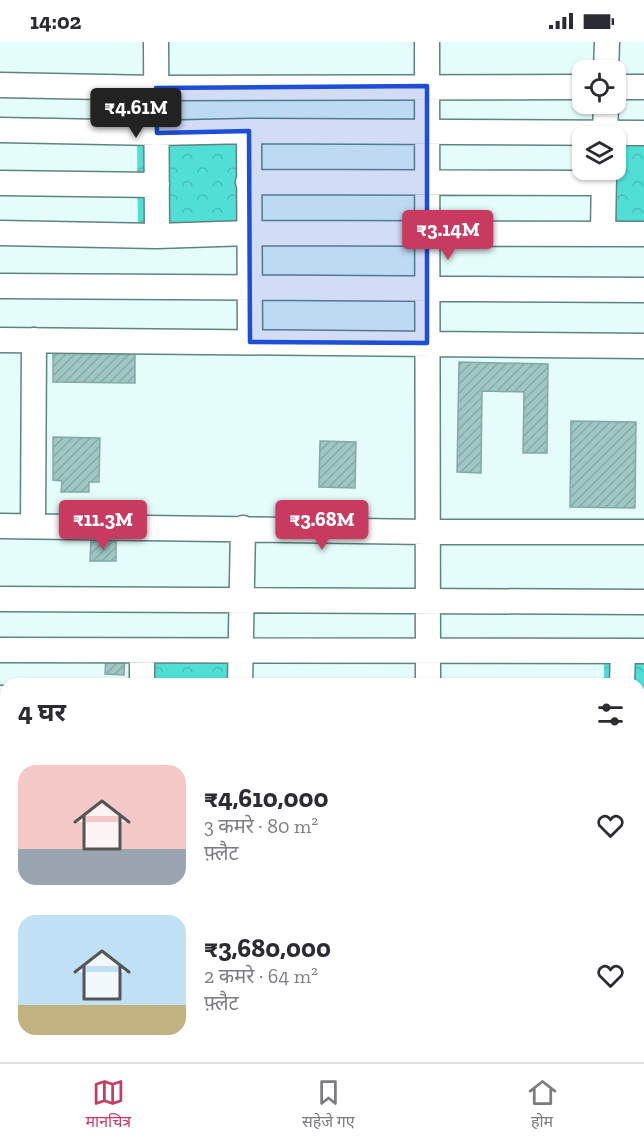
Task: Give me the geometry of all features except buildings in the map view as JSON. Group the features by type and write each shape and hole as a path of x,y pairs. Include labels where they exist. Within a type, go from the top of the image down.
{"street":[{"path":"156,42 157,236"},
{"path":"427,42 428,678"},
{"path":"606,60 607,42"},
{"path":"0,85 156,88 572,87"},
{"path":"626,87 644,87"},
{"path":"0,130 157,134 249,131 572,134"},
{"path":"249,131 250,342"},
{"path":"626,133 644,133"},
{"path":"248,182 428,183 572,177"},
{"path":"603,234 604,180"},
{"path":"0,183 157,185"},
{"path":"0,233 157,236 250,233 644,234"},
{"path":"0,286 644,290"},
{"path":"0,339 644,346"},
{"path":"33,526 34,340"},
{"path":"0,526 428,532 644,532"},
{"path":"240,678 243,528"},
{"path":"0,599 644,602"},
{"path":"0,650 633,651 624,678"},
{"path":"142,651 142,678"}],"highlighted area":[{"path":"427,86 427,343 250,342 249,131 157,133 156,88"}],"green space":[{"path":"137,136 243,137 242,230 138,229"},
{"path":"626,137 644,137 644,230 608,230 614,180 626,180"},
{"path":"131,654 238,656 237,678 132,678"},
{"path":"604,654 644,655 644,678 604,678"}]}
